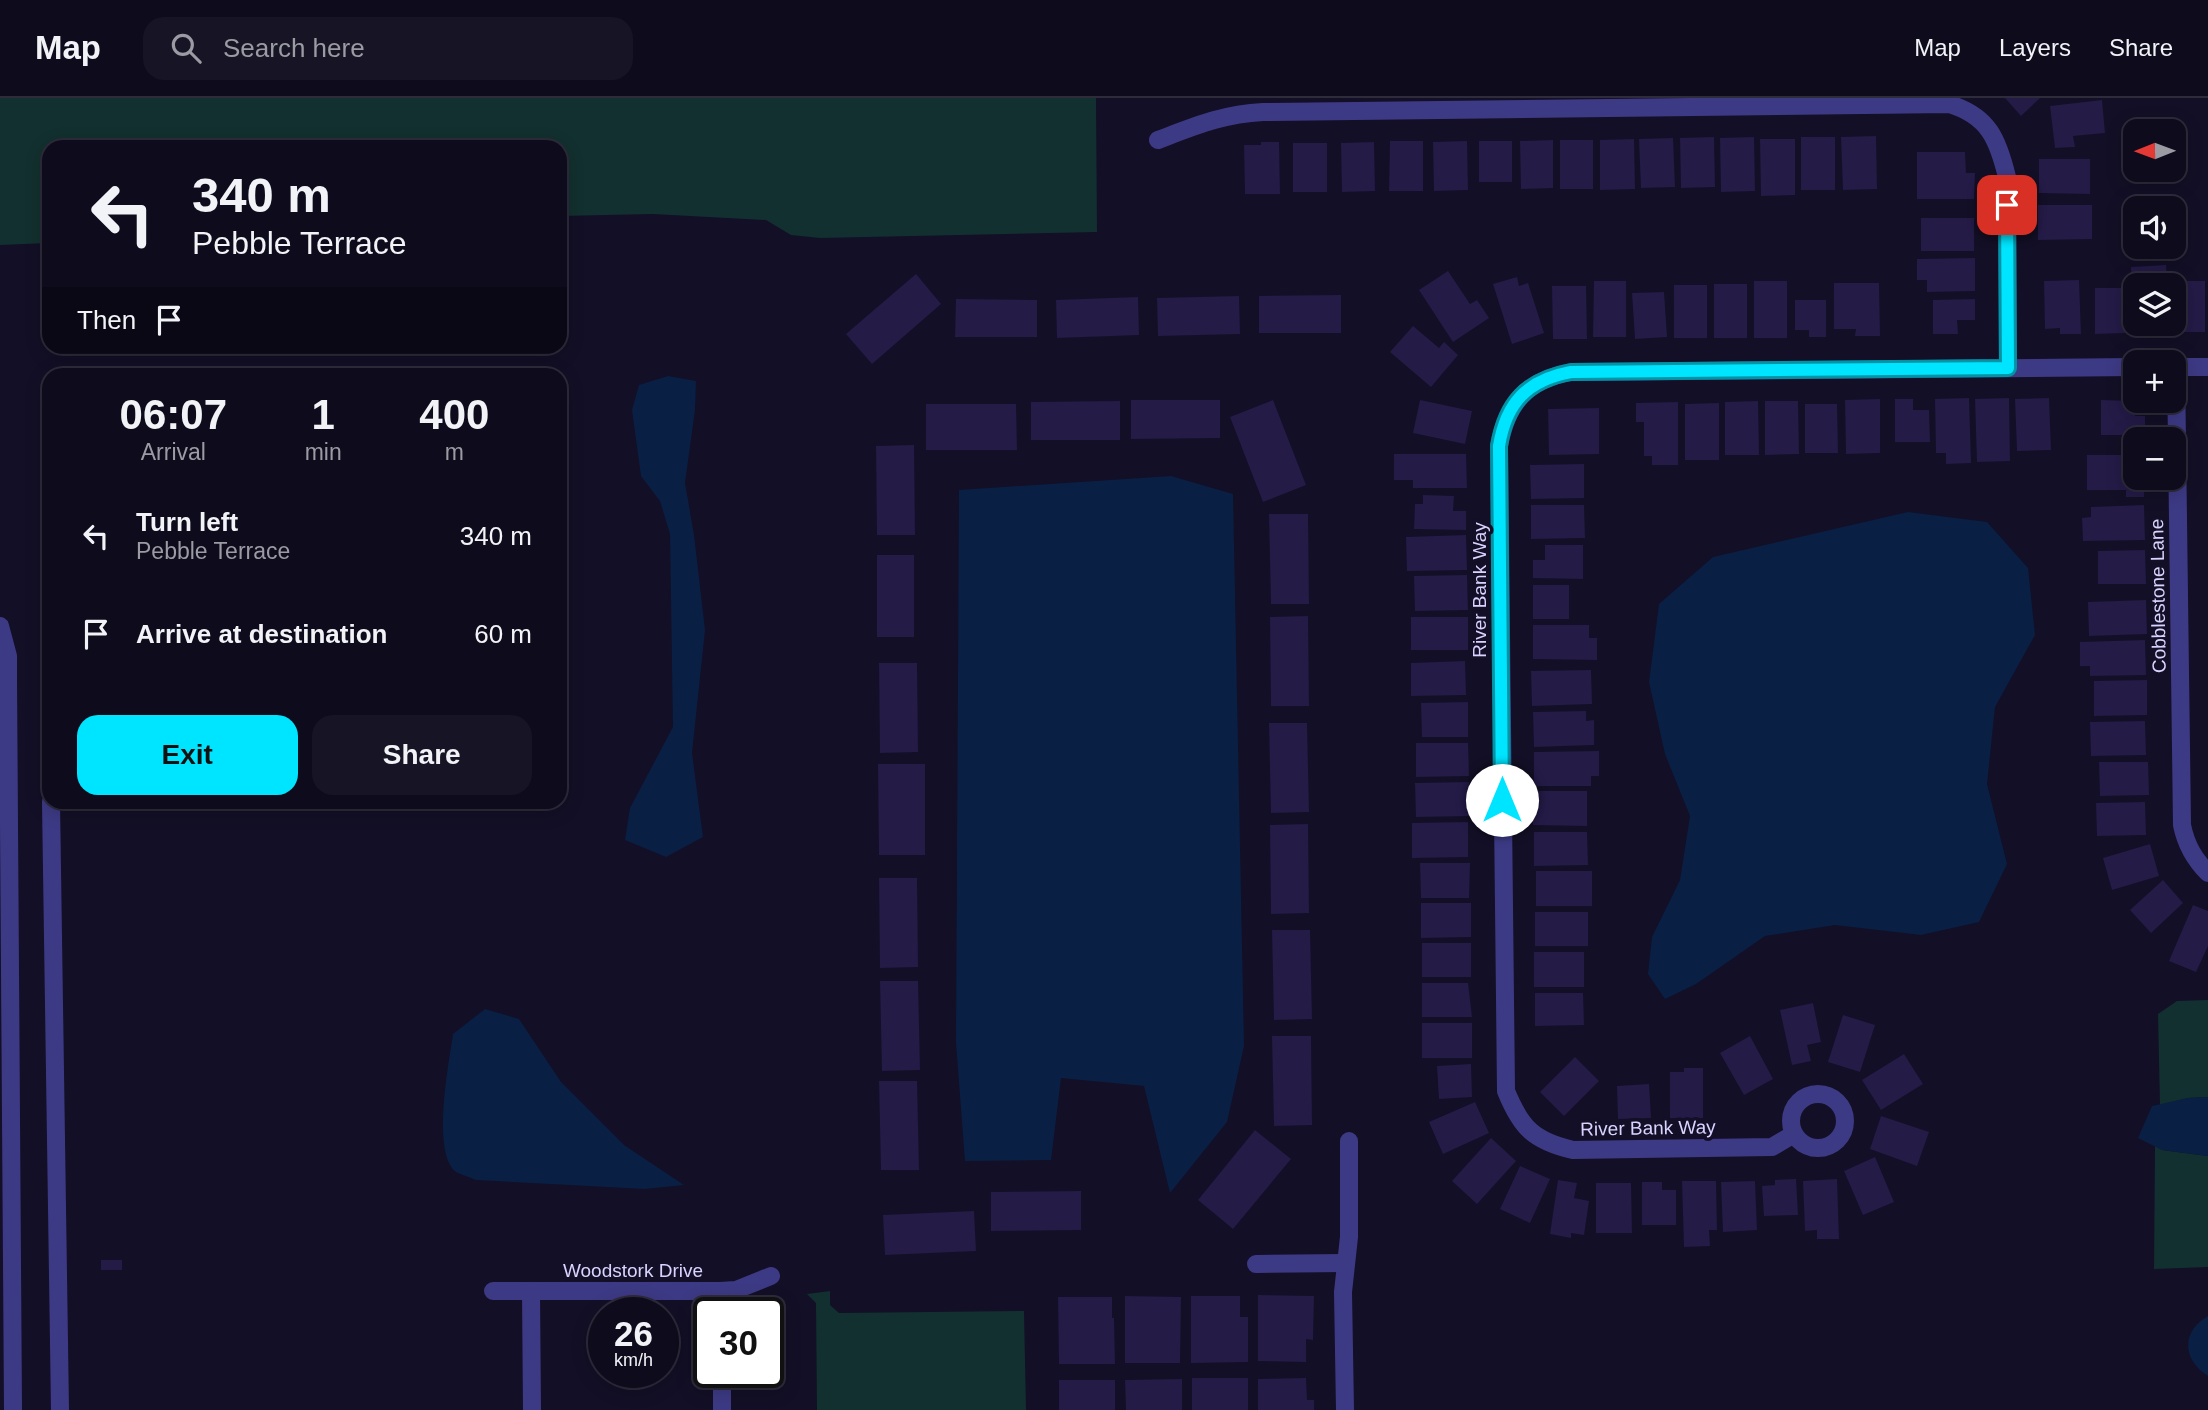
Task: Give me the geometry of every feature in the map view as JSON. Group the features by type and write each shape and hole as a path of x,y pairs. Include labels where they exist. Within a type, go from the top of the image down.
{"street":[{"path":"1158,140 1215,118 1263,112 1949,104 1978,117 1991,131 2001,151 2007,177 2008,368"},
{"path":"2186,367 2208,366"},
{"name":"River Bank Way","path":"1794,1134 1772,1147 1573,1150 1553,1145 1524,1126 1506,1091 1499,460 1503,426 1510,409 1522,394 1553,375 1571,372 2123,367"},
{"name":"Cobblestone Lane","path":"2176,413 2182,825 2185,839 2196,861 2208,873"},
{"path":"0,626 8,656 13,1410"},
{"path":"51,809 60,1410"},
{"path":"1345,1410 1343,1292 1349,1237 1349,1141"},
{"path":"1256,1264 1346,1263"},
{"name":"Woodstork Drive","path":"493,1291 720,1291 736,1290 771,1276"},
{"path":"531,1291 532,1410"},
{"path":"720,1291 720,1297"},
{"path":"722,1388 722,1410"}],"green space":[{"path":"0,98 1096,98 1097,232 820,238 791,235 766,220 653,214 567,216 567,140 42,140 42,243 0,245"},
{"path":"2208,1000 2208,1097 2188,1098 2160,1105 2158,1014 2177,1001"},
{"path":"2155,1146 2162,1150 2208,1156 2208,1267 2154,1269"},
{"path":"830,1291 830,1305 839,1313 1024,1311 1026,1410 817,1410 816,1303 807,1294"}],"water":[{"path":"668,376 696,381 695,410 685,483 705,630 692,753 703,837 666,857 625,840 630,808 673,727 670,534 660,501 641,476 632,410 639,385"},
{"path":"1171,476 1233,494 1244,1046 1227,1122 1170,1193 1144,1086 1061,1078 1051,1160 965,1161 956,1043 959,490"},
{"path":"1908,512 1987,522 2028,568 2035,635 1995,707 1987,784 2007,864 1979,922 1921,935 1835,925 1765,936 1696,984 1665,999 1648,974 1652,937 1680,880 1690,816 1665,754 1649,682 1659,604 1713,557"},
{"path":"485,1009 519,1019 561,1082 624,1145 684,1185 645,1189 476,1180 456,1172 449,1162 444,1146 443,1127 453,1034"},
{"path":"2208,1097 2208,1156 2162,1150 2138,1138 2152,1106 2188,1098"},
{"path":"2208,1316 2208,1376 2193,1362 2188,1346 2193,1329"}],"building":[{"path":"2005,98 2040,98 2021,116"},
{"path":"2102,100 2105,133 2073,136 2075,147 2055,148 2050,106"},
{"path":"1876,136 1877,189 1843,190 1841,137"},
{"path":"1714,137 1715,187 1681,188 1680,138"},
{"path":"1754,137 1755,191 1721,192 1720,138"},
{"path":"1801,137 1835,137 1835,190 1801,190"},
{"path":"1673,138 1675,187 1641,188 1639,139"},
{"path":"1634,139 1635,189 1600,190 1600,140"},
{"path":"1760,139 1795,139 1795,195 1761,196"},
{"path":"1553,140 1553,188 1521,189 1520,141"},
{"path":"1560,140 1593,140 1593,189 1560,189"},
{"path":"1390,141 1423,141 1423,191 1389,191"},
{"path":"1467,141 1468,190 1434,191 1433,142"},
{"path":"1479,141 1512,141 1512,182 1479,182"},
{"path":"1261,142 1279,142 1280,194 1245,194 1244,145 1261,145"},
{"path":"1374,142 1375,191 1342,192 1341,143"},
{"path":"1293,143 1327,143 1327,192 1293,192"},
{"path":"1917,152 1965,152 1966,173 1975,173 1974,199 1917,199"},
{"path":"2039,159 2090,159 2090,194 2039,193"},
{"path":"2038,205 2092,205 2092,239 2038,240"},
{"path":"1921,218 1974,218 1974,251 1921,251"},
{"path":"1975,258 1975,291 1927,292 1927,280 1917,280 1917,259"},
{"path":"2166,265 2166,273 2131,273 2131,267"},
{"path":"1448,271 1470,304 1477,300 1489,318 1453,342 1419,290"},
{"path":"916,274 941,304 872,364 846,334"},
{"path":"1517,277 1519,286 1528,283 1544,333 1512,344 1493,284"},
{"path":"2079,280 2081,334 2060,334 2060,328 2045,329 2044,281"},
{"path":"1594,281 1626,281 1626,337 1593,337"},
{"path":"1754,281 1787,281 1787,338 1754,338"},
{"path":"2186,281 2205,281 2205,332 2186,332"},
{"path":"1834,283 1879,283 1880,336 1855,336 1856,329 1834,329"},
{"path":"1714,284 1747,284 1747,338 1714,338"},
{"path":"1674,285 1707,285 1707,338 1674,338"},
{"path":"1552,286 1586,286 1587,339 1553,339"},
{"path":"2095,288 2123,288 2123,333 2095,334"},
{"path":"1664,292 1667,337 1635,339 1632,293"},
{"path":"1341,295 1341,333 1259,333 1259,296"},
{"path":"1239,296 1240,334 1158,336 1157,298"},
{"path":"1138,297 1139,335 1057,338 1056,300"},
{"path":"956,299 1037,300 1037,337 955,337"},
{"path":"1975,299 1975,320 1957,320 1958,334 1933,334 1933,300"},
{"path":"1795,300 1826,300 1826,337 1809,337 1809,330 1795,330"},
{"path":"1413,326 1439,348 1444,342 1458,355 1431,387 1390,352"},
{"path":"1969,398 1971,463 1946,464 1946,453 1936,453 1935,399"},
{"path":"2009,398 2010,461 1977,462 1975,399"},
{"path":"2049,398 2051,450 2017,451 2015,399"},
{"path":"1880,399 1880,453 1846,454 1845,400"},
{"path":"1895,399 1913,399 1913,410 1929,410 1930,442 1895,442"},
{"path":"1131,400 1220,400 1220,438 1131,439"},
{"path":"1273,400 1306,485 1263,502 1230,417"},
{"path":"1420,400 1472,411 1465,444 1413,433"},
{"path":"2101,400 2123,401 2123,413 2145,416 2145,427 2123,427 2123,435 2101,435"},
{"path":"1120,401 1120,440 1031,440 1031,402"},
{"path":"1758,401 1759,455 1725,455 1725,402"},
{"path":"1765,401 1798,401 1799,454 1765,455"},
{"path":"1678,402 1678,465 1652,465 1652,456 1644,456 1644,422 1636,422 1636,403"},
{"path":"1719,403 1719,460 1685,460 1685,404"},
{"path":"926,404 1016,404 1017,450 926,450"},
{"path":"1805,404 1837,404 1838,453 1805,453"},
{"path":"1599,408 1599,454 1549,455 1548,409"},
{"path":"914,445 915,535 877,535 876,446"},
{"path":"1394,454 1466,454 1467,488 1413,488 1413,480 1394,480"},
{"path":"2087,455 2123,455 2123,490 2087,490"},
{"path":"1584,464 1584,498 1531,499 1530,465"},
{"path":"2126,490 2144,490 2144,497 2126,497"},
{"path":"1423,495 1454,496 1453,511 1466,511 1466,530 1414,529 1415,504 1423,504"},
{"path":"1531,505 1584,505 1585,538 1531,539"},
{"path":"2144,505 2145,540 2083,541 2082,518 2091,517 2091,507"},
{"path":"1269,514 1308,514 1309,604 1271,604"},
{"path":"1466,535 1467,570 1407,571 1406,537"},
{"path":"1545,545 1583,545 1583,579 1533,578 1533,560 1545,560"},
{"path":"2145,550 2146,584 2098,584 2098,551"},
{"path":"877,555 914,555 914,637 877,637"},
{"path":"1467,575 1468,610 1415,611 1414,576"},
{"path":"1533,585 1569,585 1569,619 1533,619"},
{"path":"2146,600 2147,634 2089,636 2088,602"},
{"path":"1308,616 1309,706 1271,706 1270,617"},
{"path":"1411,617 1468,617 1468,650 1411,650"},
{"path":"1533,625 1589,625 1589,638 1597,638 1597,660 1533,659"},
{"path":"2145,640 2146,675 2090,676 2090,666 2080,666 2080,642"},
{"path":"1465,661 1466,695 1411,696 1411,663"},
{"path":"879,663 917,663 918,752 880,753"},
{"path":"1591,670 1592,704 1532,706 1531,671"},
{"path":"2147,680 2147,715 2094,716 2094,681"},
{"path":"1468,702 1468,737 1422,737 1421,703"},
{"path":"1586,711 1586,721 1594,720 1594,745 1534,747 1533,712"},
{"path":"2145,721 2146,755 2091,756 2090,722"},
{"path":"1269,723 1307,723 1309,812 1271,813"},
{"path":"1416,743 1468,743 1469,776 1416,777"},
{"path":"1599,751 1599,776 1591,776 1591,786 1534,786 1534,752"},
{"path":"2099,762 2148,762 2149,795 2100,796"},
{"path":"878,764 925,764 925,855 879,855"},
{"path":"1469,782 1470,816 1416,817 1415,783"},
{"path":"1533,791 1587,791 1587,826 1533,825"},
{"path":"2145,802 2146,835 2097,836 2096,803"},
{"path":"1468,822 1468,857 1412,858 1412,823"},
{"path":"1308,824 1309,913 1271,914 1270,825"},
{"path":"1534,832 1587,832 1588,865 1534,866"},
{"path":"2150,844 2159,876 2112,890 2103,858"},
{"path":"1420,863 1470,863 1469,898 1421,898"},
{"path":"1536,871 1592,871 1592,906 1536,906"},
{"path":"879,878 917,878 918,967 880,968"},
{"path":"2163,880 2183,903 2151,933 2130,910"},
{"path":"1421,903 1471,903 1471,937 1421,938"},
{"path":"2193,905 2208,911 2208,946 2196,972 2169,961"},
{"path":"1535,912 1588,912 1588,946 1535,946"},
{"path":"1272,930 1310,930 1312,1019 1274,1020"},
{"path":"1422,943 1471,943 1471,977 1422,977"},
{"path":"1534,952 1584,952 1584,987 1534,987"},
{"path":"880,981 918,981 920,1070 882,1071"},
{"path":"1422,983 1468,983 1472,1017 1422,1017"},
{"path":"1535,993 1583,993 1584,1025 1535,1026"},
{"path":"1813,1003 1821,1042 1807,1045 1811,1061 1792,1065 1780,1010"},
{"path":"1843,1015 1875,1025 1860,1072 1828,1062"},
{"path":"1422,1023 1472,1023 1472,1058 1422,1058"},
{"path":"1272,1036 1311,1036 1312,1125 1274,1126"},
{"path":"1750,1036 1773,1079 1744,1095 1720,1053"},
{"path":"1904,1054 1923,1084 1881,1110 1862,1080"},
{"path":"1575,1057 1599,1081 1564,1116 1540,1092"},
{"path":"1471,1064 1472,1097 1439,1099 1437,1066"},
{"path":"1684,1068 1703,1068 1703,1118 1670,1118 1670,1072 1684,1072"},
{"path":"879,1081 917,1081 919,1170 881,1170"},
{"path":"1649,1084 1651,1118 1618,1119 1617,1086"},
{"path":"1475,1102 1489,1133 1443,1154 1429,1122"},
{"path":"1881,1116 1929,1132 1917,1166 1870,1149"},
{"path":"1255,1130 1291,1159 1233,1229 1198,1200"},
{"path":"1491,1138 1516,1161 1477,1204 1452,1181"},
{"path":"1875,1157 1894,1202 1863,1215 1844,1171"},
{"path":"1520,1166 1550,1179 1530,1223 1500,1209"},
{"path":"1796,1179 1798,1215 1764,1216 1762,1186 1775,1185 1775,1180"},
{"path":"1837,1179 1839,1239 1817,1239 1817,1230 1805,1231 1803,1181"},
{"path":"1558,1180 1577,1183 1574,1198 1589,1201 1584,1235 1571,1233 1571,1238 1550,1234"},
{"path":"1682,1181 1716,1181 1717,1230 1709,1230 1710,1246 1684,1247"},
{"path":"1755,1181 1757,1230 1723,1232 1721,1182"},
{"path":"1642,1182 1662,1182 1662,1190 1676,1190 1676,1225 1642,1225"},
{"path":"1596,1183 1631,1183 1632,1233 1596,1233"},
{"path":"1081,1191 1081,1230 991,1231 991,1192"},
{"path":"974,1211 976,1251 885,1255 883,1215"},
{"path":"101,1260 122,1260 122,1270 101,1270"},
{"path":"1258,1295 1314,1296 1313,1340 1306,1339 1306,1362 1258,1361"},
{"path":"1125,1296 1181,1297 1180,1363 1125,1363"},
{"path":"1191,1296 1240,1296 1240,1317 1248,1317 1248,1362 1191,1363"},
{"path":"1058,1297 1112,1297 1115,1364 1059,1364"},
{"path":"1192,1378 1248,1378 1248,1410 1192,1410"},
{"path":"1306,1378 1307,1400 1314,1400 1314,1410 1258,1410 1258,1379"},
{"path":"1182,1379 1182,1410 1126,1410 1125,1380"},
{"path":"1059,1380 1115,1380 1115,1410 1059,1410"}],"route":[{"path":"1502,800 1499,446 1510,409 1522,394 1553,375 1571,372 2008,368 2007,205"}]}
